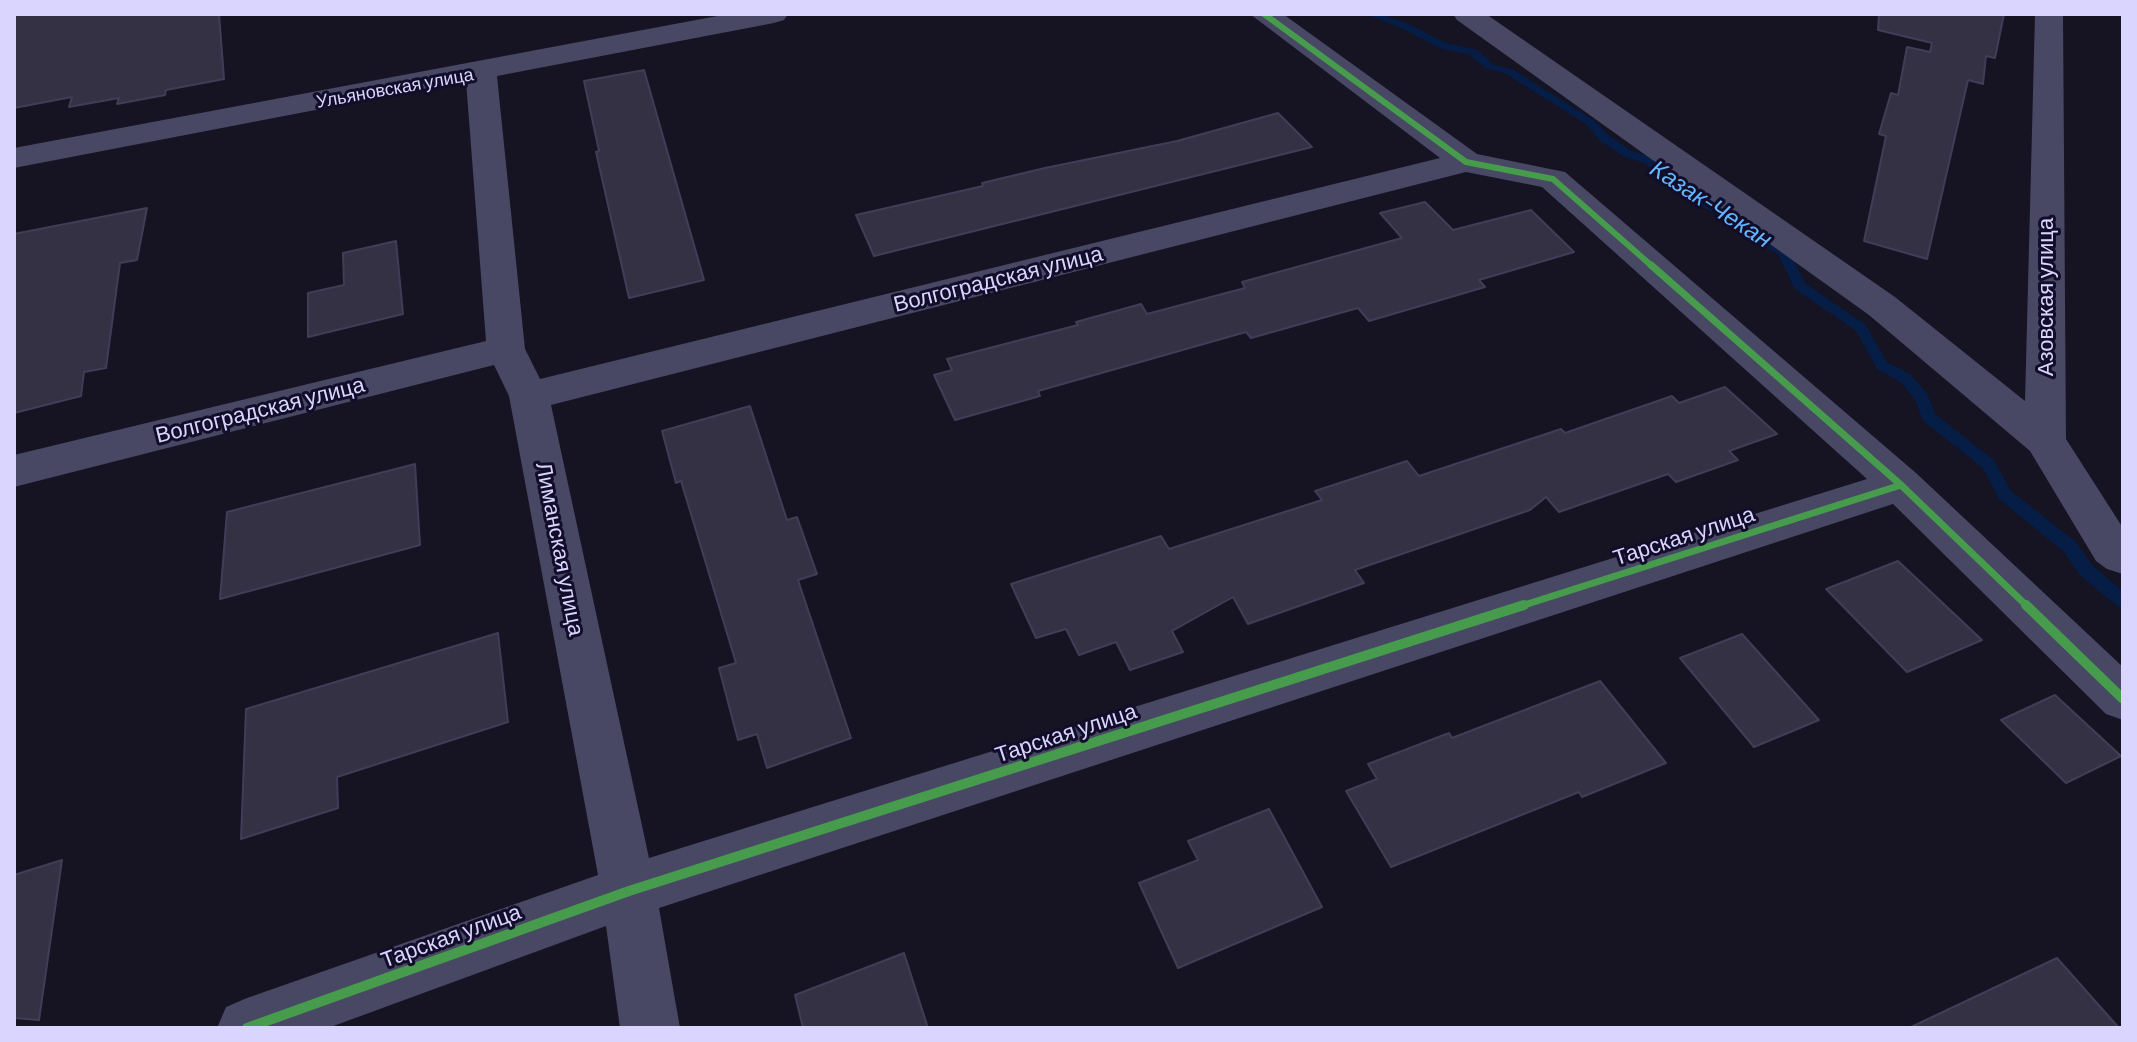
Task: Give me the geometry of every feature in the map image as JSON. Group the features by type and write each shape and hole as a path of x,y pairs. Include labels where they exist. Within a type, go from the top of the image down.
{"street":[{"name":"Ульяновская улица","path":"14,158 481,72 635,27 774,14"},
{"path":"1264,14 1466,162 1553,179 1901,485 2123,699"},
{"name":"Азовская улица","path":"2045,440 2049,14"},
{"path":"1478,17 1882,306 2045,440 2112,548 2123,556"},
{"name":"Лиманская улица","path":"481,72 506,349 529,396 629,891 650,1028"},
{"name":"Волгоградская улица","path":"529,396 1466,162"},
{"name":"Волгоградская улица","path":"14,471 506,349"},
{"name":"Тарская улица","path":"247,1028 629,891 1901,485"}],"building":[{"path":"14,14 219,14 224,79 166,90 165,95 117,104 119,98 69,107 72,97 14,108"},
{"path":"1879,14 2004,14 1995,58 1986,56 1983,84 1968,80 1927,259 1864,241 1886,136 1879,134 1891,93 1898,95 1907,47 1930,52 1932,43 1878,30"},
{"path":"644,70 704,280 629,298 596,152 599,151 584,81"},
{"path":"1278,113 1312,147 874,256 856,215 983,186 982,183 1045,168 1177,141"},
{"path":"1425,202 1453,230 1531,210 1574,252 1479,280 1485,287 1369,321 1358,308 1251,338 1246,332 1038,391 1040,396 955,420 934,375 952,370 947,359 1078,325 1076,322 1141,304 1147,314 1245,288 1242,282 1402,238 1380,213"},
{"path":"147,208 137,260 120,263 106,368 84,372 81,396 14,413 14,234"},
{"path":"396,241 403,314 308,337 308,293 344,285 343,253"},
{"path":"1725,387 1777,434 1729,451 1738,460 1676,482 1668,474 1559,512 1546,497 1530,510 1355,570 1364,583 1248,624 1233,597 1172,631 1183,652 1130,670 1116,642 1079,655 1066,629 1036,638 1011,584 1161,536 1169,549 1322,500 1315,491 1407,461 1419,476 1561,429 1565,433 1672,396 1679,403"},
{"path":"750,406 787,520 797,517 817,574 798,580 851,738 767,768 757,734 738,740 719,668 736,663 681,481 676,483 662,431"},
{"path":"415,464 420,545 220,599 227,512"},
{"path":"1898,561 1982,640 1907,672 1826,589"},
{"path":"498,633 508,722 337,777 338,808 241,839 246,709"},
{"path":"1742,634 1819,720 1754,747 1680,658"},
{"path":"1600,681 1666,763 1582,797 1579,792 1391,867 1346,791 1377,779 1368,764 1449,733 1452,738"},
{"path":"2055,695 2121,756 2066,783 2001,720"},
{"path":"1269,809 1322,907 1178,968 1139,883 1198,860 1188,841"},
{"path":"62,860 39,1020 14,1018 14,875"},
{"path":"904,953 928,1028 803,1028 795,995"},
{"path":"2057,958 2119,1028 1909,1028"}],"waterway":[{"name":"Казак-Чекан","path":"1371,14 1407,27 1443,46 1474,52 1489,66 1510,72 1591,123 1603,137 1628,154 1648,160 1696,198 1726,214 1750,234 1783,251 1800,286 1861,328 1882,365 1905,378 1922,397 1928,417 1989,464 2005,495 2069,546 2087,571 2123,601"}],"cycle path":[{"path":"1264,14 1466,162 1553,179 1901,485 2123,699"},
{"path":"247,1028 629,891 1901,485"}]}
